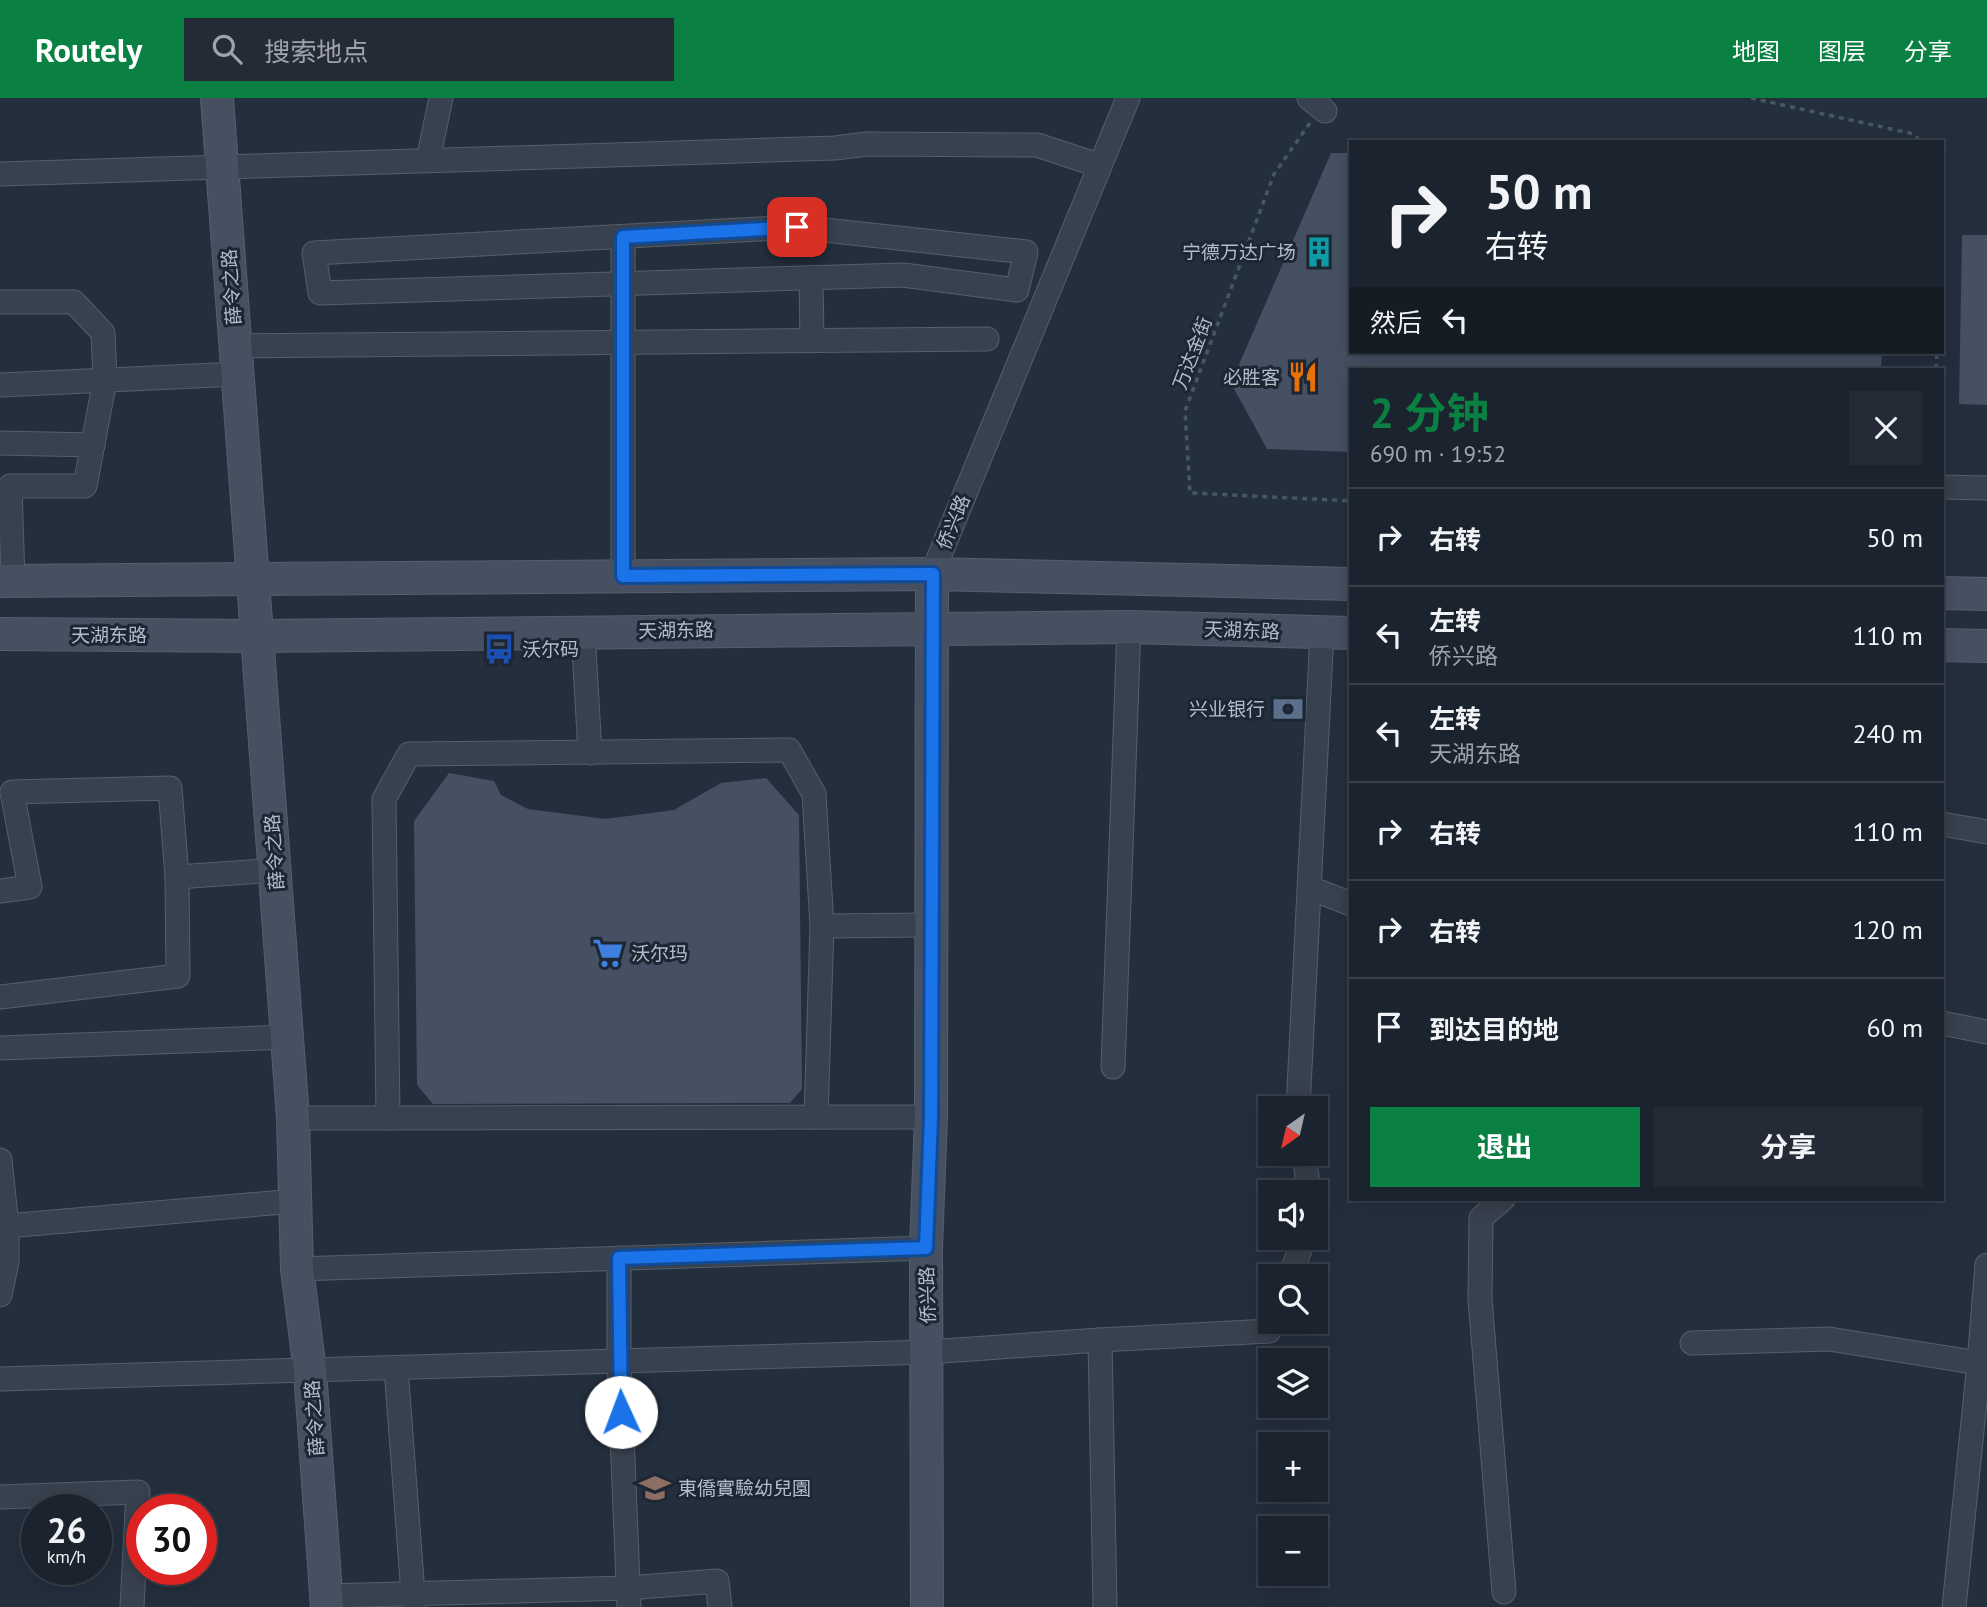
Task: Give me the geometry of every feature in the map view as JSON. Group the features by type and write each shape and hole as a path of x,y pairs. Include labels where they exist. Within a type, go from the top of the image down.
{"main road":[{"name":"薛令之路","path":"217,98 293,1118 297,1269 310,1371 326,1602"},
{"path":"6,581 933,574 1349,584"},
{"name":"侨兴路","path":"927,1607 929,1352 926,1248 931,1117 933,574"},
{"path":"1944,593 1987,594"},
{"name":"天湖东路","path":"0,634 259,636 933,627 1129,627 1336,633"},
{"path":"1944,646 1987,646"}],"street":[{"path":"428,160 442,98"},
{"name":"侨兴路","path":"933,574 1098,165 1128,98"},
{"path":"0,174 821,148 867,144 1037,145 1098,165"},
{"path":"797,227 1026,252 1017,290 903,275 811,278 320,293 314,253 797,227"},
{"path":"623,237 623,576"},
{"path":"811,278 812,340"},
{"path":"0,302 74,302 103,333 106,380 85,486 10,486 6,581"},
{"path":"0,384 106,380 237,360 625,342 987,339"},
{"path":"0,443 93,445"},
{"path":"1944,487 1987,488"},
{"path":"1113,1067 1129,627"},
{"path":"583,631 590,753"},
{"path":"1299,1096 1310,888 1336,633"},
{"path":"388,1118 384,799 409,754 789,750 814,794 822,926 816,1117"},
{"path":"0,891 30,887 12,792 170,788 177,877 178,976 0,998"},
{"path":"1944,824 1987,832"},
{"path":"177,877 276,870"},
{"path":"1310,888 1349,903"},
{"path":"822,926 932,925"},
{"path":"1944,1023 1987,1032"},
{"path":"0,1048 287,1037"},
{"path":"293,1118 931,1117"},
{"path":"0,1160 7,1226 7,1262 0,1295"},
{"path":"7,1226 295,1201"},
{"path":"1501,1201 1481,1218 1480,1299 1504,1592"},
{"path":"297,1269 926,1248"},
{"path":"619,1258 619,1361 628,1598"},
{"path":"1954,1607 1987,1265"},
{"path":"0,1379 929,1352 1258,1332"},
{"path":"1692,1343 1829,1339 1979,1363"},
{"path":"1100,1340 1105,1607"},
{"path":"396,1368 414,1600"},
{"path":"0,1497 138,1492 132,1607"},
{"path":"326,1602 628,1598 717,1581 720,1607"}],"path":[{"path":"1751,98 1914,134 1919,140"},
{"name":"万达金街","path":"1317,104 1308,124 1274,174 1185,411 1190,493 1349,501"}],"building":[{"name":"宁德万达广场","path":"1331,153 1349,153 1349,354 1882,354 1881,368 1349,368 1349,452 1267,449 1231,383"},
{"path":"1962,235 1987,235 1987,405 1959,404"},
{"name":"沃尔玛","path":"449,773 494,781 501,795 528,809 605,819 674,810 721,783 766,778 799,815 802,1089 790,1103 433,1104 417,1085 414,821"}],"place":[{"name":"宁德万达广场","path":"1319,252"},
{"name":"必胜客","path":"1303,377"},
{"name":"沃尔码","path":"499,649"},
{"name":"兴业银行","path":"1288,709"},
{"name":"沃尔玛","path":"608,953"},
{"name":"東僑實驗幼兒園","path":"655,1488"}],"route":[{"path":"621,1412 619,1258 926,1248 931,1117 933,574 623,576 623,237 797,227"}]}
